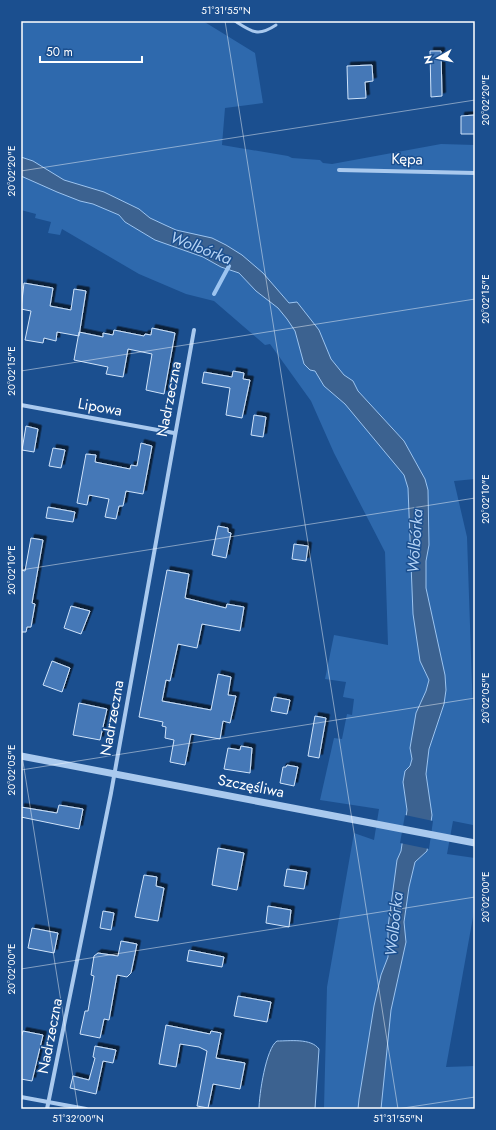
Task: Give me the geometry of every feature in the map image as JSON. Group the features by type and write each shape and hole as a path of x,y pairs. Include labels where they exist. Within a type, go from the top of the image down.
{"street":[{"name":"Kępa","path":"339,170 475,173"},
{"name":"Nadrzeczna","path":"47,1109 114,773 174,433 194,330"},
{"name":"Lipowa","path":"21,405 174,433"},
{"name":"Szczęśliwa","path":"21,756 475,843"},
{"path":"21,1097 86,1109"}],"lane":[{"path":"235,21 255,33 262,32 276,24"}],"shaded area":[{"path":"21,21 203,21 255,53 263,103 225,108 222,145 288,156 292,158 320,160 323,163 332,164 441,144 475,145 475,479 454,481 467,537 474,744 473,825 453,821 447,854 475,858 475,906 446,1067 475,1066 475,1109 324,1109 327,987 354,833 374,840 379,809 320,800 334,738 342,739 347,714 352,715 354,699 343,697 346,682 325,679 334,635 388,645 385,552 334,453 311,401 270,344 265,345 214,301 186,294 139,274 62,229 60,235 48,233 51,222 35,218 36,214 21,210"}],"water":[{"name":"Wolbórka","path":"21,157 33,161 64,180 104,192 139,209 150,218 176,230 212,238 242,255 263,273 289,303 297,302 319,330 331,359 344,375 353,381 358,391 404,441 425,479 428,490 429,545 426,561 426,588 445,675 446,690 444,704 429,749 426,774 432,815 427,851 415,862 409,887 404,922 406,942 391,1010 381,1109 358,1109 374,1006 381,975 388,957 388,927 397,860 401,851 407,810 403,782 405,771 410,766 412,759 410,748 416,713 426,691 429,680 420,661 413,614 408,488 404,475 345,404 324,386 315,371 310,370 304,364 295,331 287,319 278,308 256,291 239,273 221,267 203,257 155,240 125,222 119,215 93,204 80,201 57,192 21,176"},
{"path":"277,1041 306,1042 315,1045 319,1049 315,1109 259,1109 260,1093 266,1062 273,1045"}],"pier":[{"path":"405,815 433,821 429,849 400,843"}],"building":[{"path":"430,51 441,51 442,96 431,97"},
{"path":"372,65 373,81 365,82 366,98 348,99 347,66"},
{"path":"475,115 475,134 461,134 461,116"},
{"path":"24,283 53,288 50,306 71,310 74,289 86,291 79,336 57,332 56,341 44,338 43,343 25,340 31,311 21,309"},
{"path":"152,328 175,333 164,394 146,390 152,354 128,349 123,377 106,374 108,367 74,360 79,332 103,337 103,333 113,335 114,330 144,336 145,334 151,335"},
{"path":"233,371 244,373 243,379 250,380 242,418 226,415 230,388 202,383 204,372 232,377"},
{"path":"254,415 266,417 263,437 251,435"},
{"path":"26,426 38,429 34,452 22,450"},
{"path":"141,443 152,446 143,494 126,491 123,506 119,506 116,519 105,517 109,499 89,495 87,505 77,503 86,454 96,455 95,462 130,469 131,465 137,466"},
{"path":"53,448 65,450 61,468 49,466"},
{"path":"48,507 75,512 73,522 46,518"},
{"path":"218,526 228,528 228,532 231,533 226,558 212,555"},
{"path":"31,538 43,540 32,603 35,604 31,627 27,627 26,632 21,632 21,570 25,571"},
{"path":"294,544 308,546 306,561 292,559"},
{"path":"167,570 189,574 185,598 226,608 227,604 244,607 240,631 202,624 197,648 178,644 170,681 166,680 162,701 211,710 218,674 231,677 228,695 236,696 230,723 223,721 220,739 191,734 185,765 170,762 174,740 165,738 166,727 162,726 163,722 139,717"},
{"path":"71,606 90,611 81,634 64,628"},
{"path":"52,661 70,668 62,692 43,685"},
{"path":"274,697 290,700 287,714 271,711"},
{"path":"79,703 107,709 100,740 73,735"},
{"path":"315,716 326,718 319,758 308,756"},
{"path":"241,746 252,748 250,773 224,769 228,748 240,750"},
{"path":"287,765 298,767 294,786 280,783 283,767 286,767"},
{"path":"59,805 83,809 79,829 21,817 21,807 57,813"},
{"path":"218,848 244,853 237,890 212,885"},
{"path":"287,869 307,872 304,889 284,886"},
{"path":"144,875 157,877 156,886 164,888 158,921 135,917"},
{"path":"268,906 291,910 289,927 266,923"},
{"path":"103,911 114,913 111,930 100,928"},
{"path":"32,928 58,933 54,953 28,948"},
{"path":"121,941 137,944 131,973 127,977 117,975 109,1020 104,1019 100,1038 80,1034 85,1011 88,1011 94,976 91,975 94,956 98,953 118,956"},
{"path":"189,950 224,957 222,967 187,961"},
{"path":"238,996 271,1002 267,1022 234,1016"},
{"path":"166,1025 210,1034 211,1031 221,1033 216,1058 245,1063 240,1089 213,1084 208,1108 197,1106 207,1051 199,1047 180,1044 176,1067 159,1064"},
{"path":"23,1031 43,1035 32,1081 21,1079 21,1038"},
{"path":"95,1046 116,1050 113,1063 103,1061 96,1094 70,1088 73,1076 89,1080 95,1058 93,1057"}],"waterway":[{"name":"Wolbórka","path":"214,294 229,266"}]}
